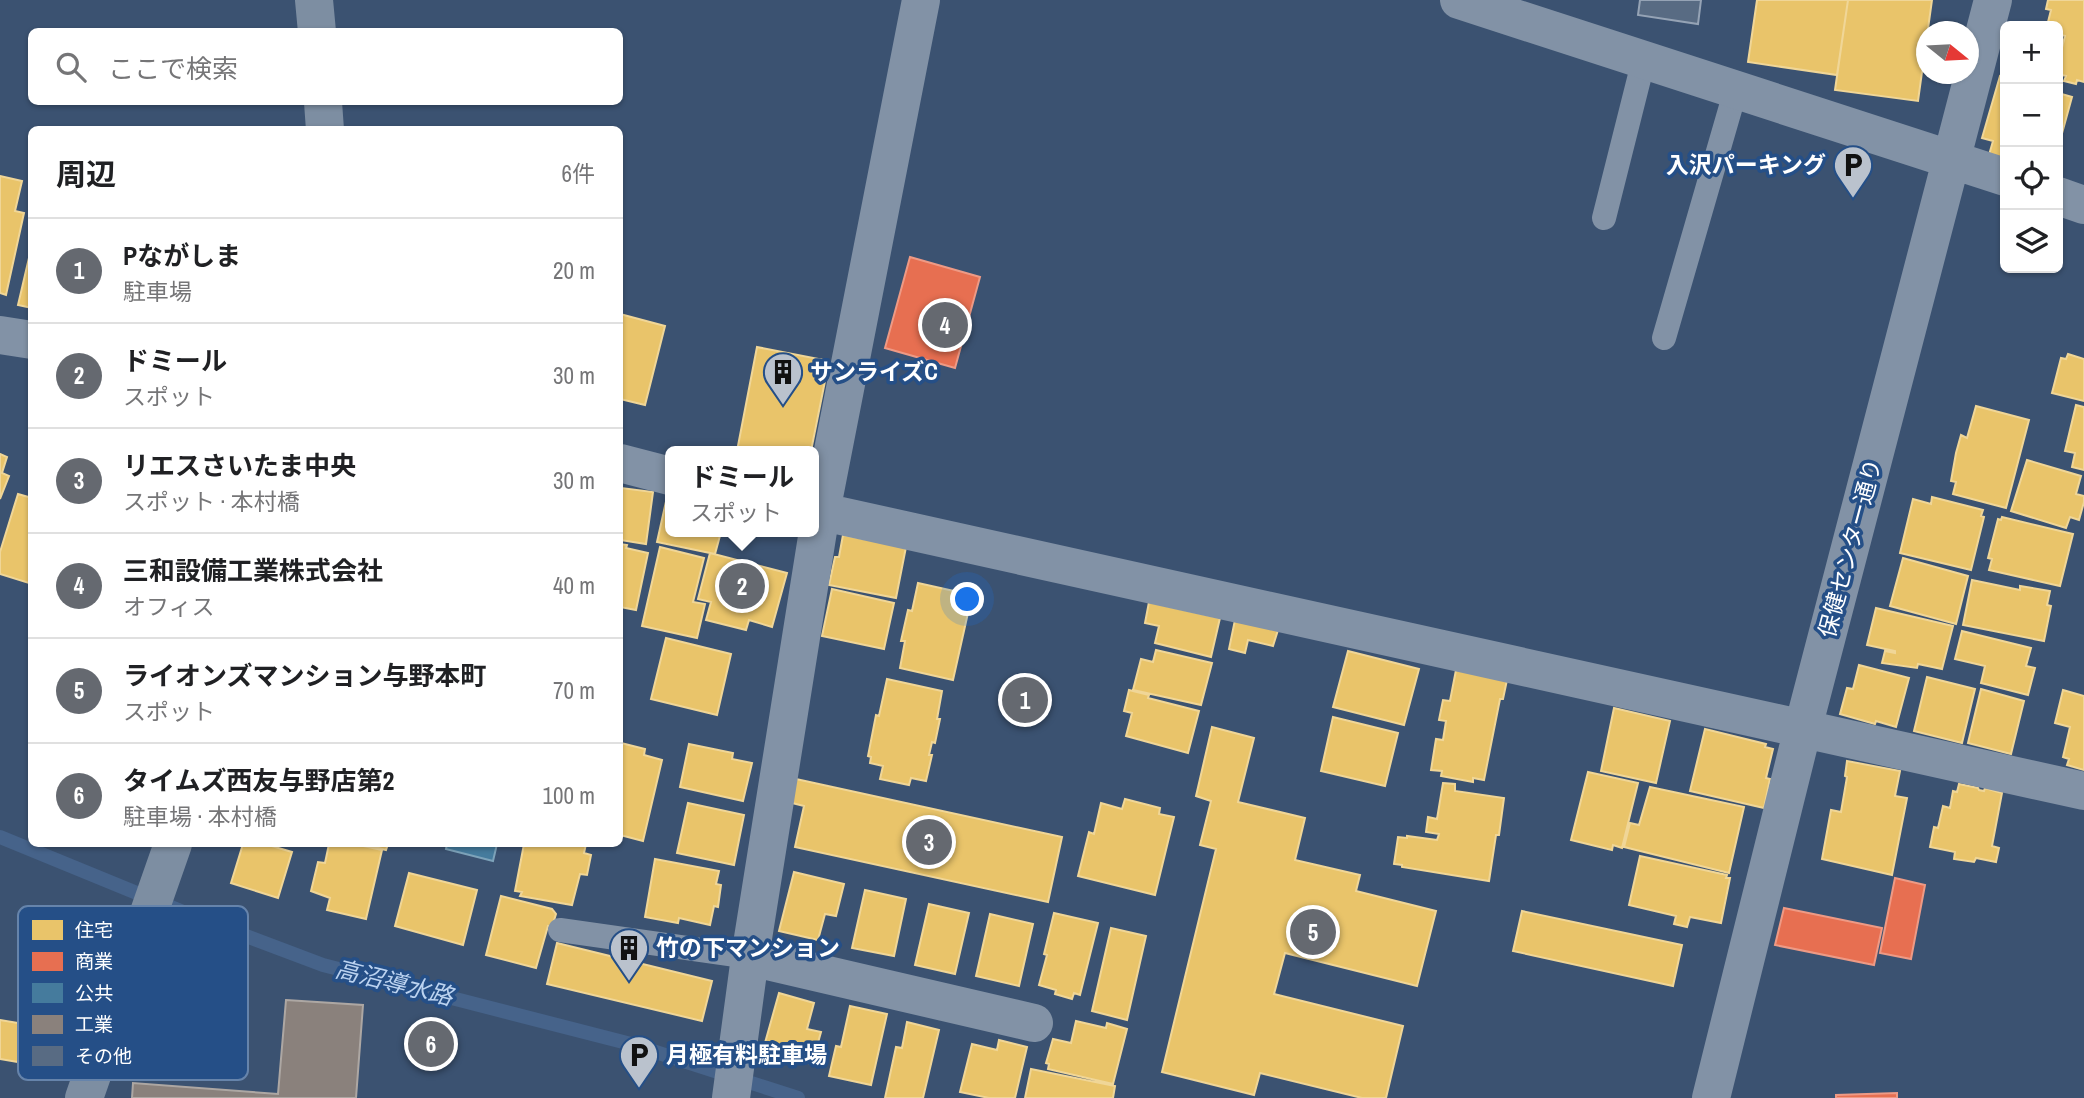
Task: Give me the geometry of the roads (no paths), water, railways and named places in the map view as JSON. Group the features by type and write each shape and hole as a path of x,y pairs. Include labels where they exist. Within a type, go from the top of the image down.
{"main road":[{"path":"314,0 317,28"},
{"path":"323,105 325,126"},
{"path":"153,906 167,861"},
{"path":"84,1098 90,1080"}],"street":[{"path":"819,506 921,0"},
{"path":"1459,0 2000,175"},
{"name":"保健センター通り","path":"1711,1098 1803,728 1993,0"},
{"path":"2063,198 2084,205"},
{"path":"0,335 28,339"},
{"path":"623,464 665,475"},
{"path":"819,511 2084,791"},
{"path":"731,1098 814,537"},
{"path":"750,957 1034,1023"}],"lane":[{"path":"1604,218 1644,59"},
{"path":"1664,338 1736,89"},
{"path":"559,930 750,957"}],"waterway":[{"name":"高沼導水路","path":"0,837 168,906"},
{"name":"高沼導水路","path":"248,937 323,965 631,1044 798,1098"}],"place":[{"name":"入沢パーキング","path":"1853,199"},
{"name":"三和設備工業株式会社","path":"945,325"},
{"name":"サンライズC","path":"783,406"},
{"name":"ドミール","path":"742,586"},
{"name":"Pながしま","path":"1025,700"},
{"name":"リエスさいたま中央","path":"929,842"},
{"name":"ライオンズマンション与野本町","path":"1313,932"},
{"name":"竹の下マンション","path":"629,982"},
{"name":"タイムズ西友与野店第2","path":"431,1044"},
{"name":"月極有料駐車場","path":"639,1089"}]}
